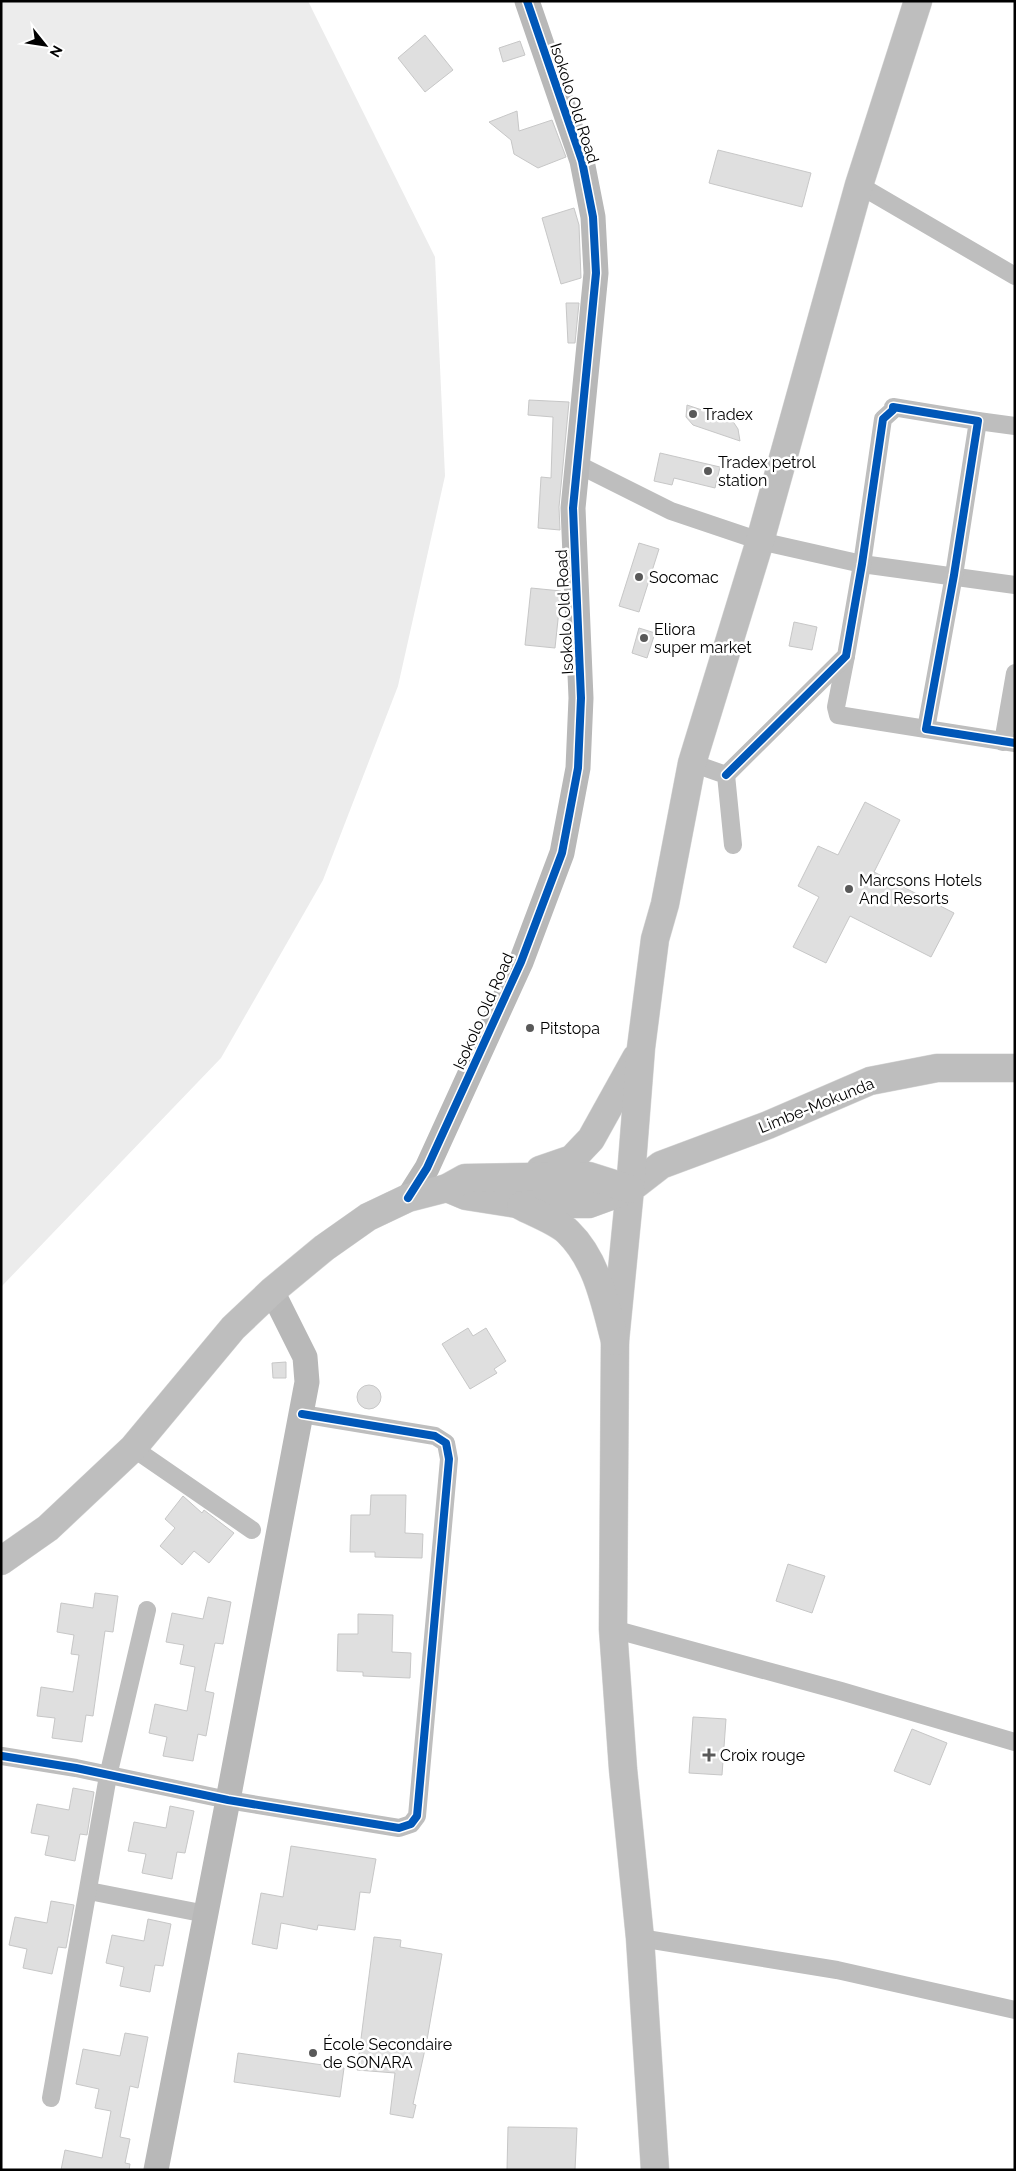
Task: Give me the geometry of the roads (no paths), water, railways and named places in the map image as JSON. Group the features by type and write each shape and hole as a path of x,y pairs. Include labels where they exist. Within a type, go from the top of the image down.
{"main road":[{"path":"656,2170 640,1938 623,1769 613,1629 615,1340 642,1048 655,939 665,904 692,763 760,541 859,184 918,1"},
{"path":"520,1176 572,1159 591,1139 642,1048"},
{"name":"Limbe-Mokunda","path":"518,1204 588,1204 630,1189 662,1165 768,1125 870,1081 938,1068 1015,1068"},
{"path":"1,1561 48,1528 133,1448 233,1328 272,1291 324,1248 368,1217 408,1198 447,1188 465,1178 589,1176 630,1189"},
{"path":"447,1188 466,1196 518,1204 568,1230 586,1254 602,1293 615,1340"}],"street":[{"name":"Isokolo Old Road","path":"408,1198 427,1168 517,971 562,853 578,768 581,688 573,508 596,273 593,217 582,161 527,1"},
{"path":"859,184 1015,276"},
{"path":"1015,426 893,407 893,410 883,419 862,564 836,707 838,715 1009,742 1015,673"},
{"path":"926,730 954,575 978,421"},
{"path":"577,464 671,511 760,541 862,564 954,575 1015,585"},
{"path":"726,775 846,656"},
{"path":"692,763 726,775"},
{"path":"726,775 733,845"},
{"path":"156,2170 307,1382 305,1357 272,1291"},
{"path":"2,1757 228,1800 399,1828 411,1824 417,1816 448,1459 446,1443 435,1436 302,1414"},
{"path":"133,1448 252,1530"},
{"path":"51,2098 108,1776 146,1610"},
{"path":"613,1629 841,1691 1015,1742"},
{"path":"88,1891 206,1914"},
{"path":"640,1938 837,1970 1015,2010"}],"place":[{"name":"Tradex","path":"693,414"},
{"name":"Tradex petrol station","path":"708,471"},
{"name":"Socomac","path":"639,577"},
{"name":"Eliora super market","path":"644,638"},
{"name":"Marcsons Hotels And Resorts","path":"849,889"},
{"name":"Pitstopa","path":"530,1028"},
{"name":"Croix rouge","path":"709,1755"},
{"name":"École Secondaire de SONARA","path":"313,2053"}]}
